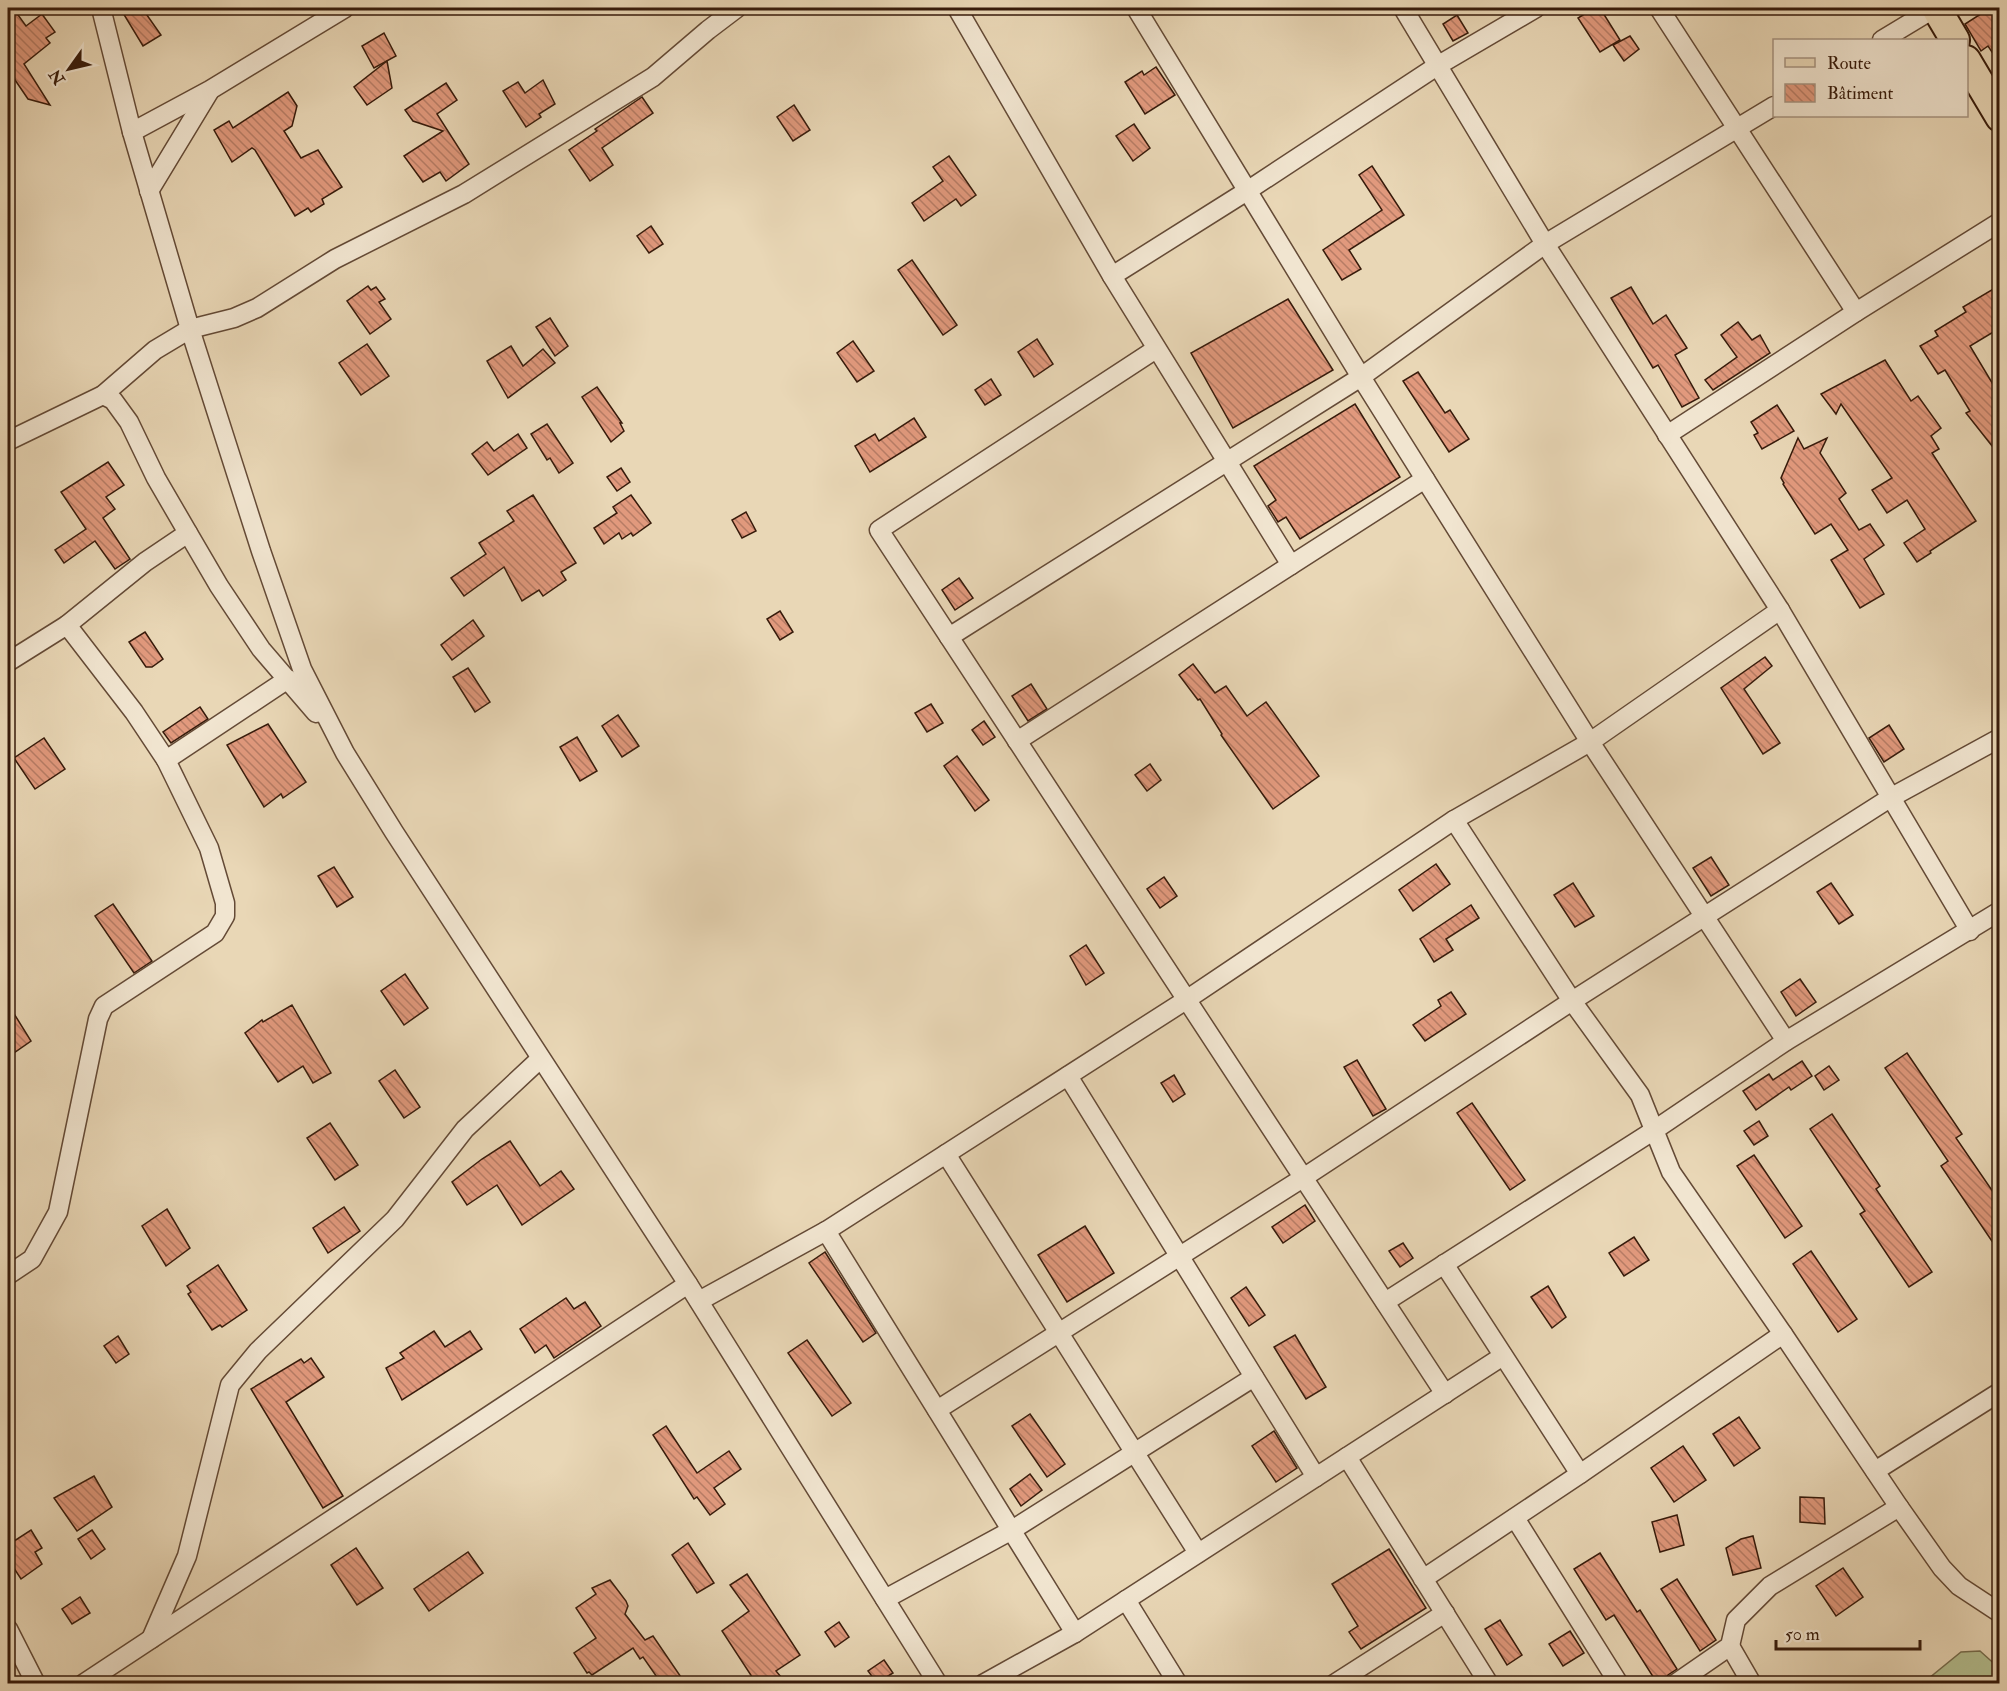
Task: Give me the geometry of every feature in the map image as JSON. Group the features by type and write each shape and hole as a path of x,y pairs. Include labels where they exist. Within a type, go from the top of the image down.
{"main road":[{"path":"1936,8 1954,39"},
{"path":"1968,63 2000,117"}],"street":[{"path":"101,8 149,191 190,329 261,551 299,658 345,753"},
{"path":"132,132 210,90 345,8"},
{"path":"8,441 103,395 155,350 190,329 234,318 257,308 335,259 464,194 653,77 737,8"},
{"path":"957,8 1112,276 1291,565"},
{"path":"1136,8 1361,377 1590,742 1786,1041"},
{"path":"1403,8 1545,244 1780,610 1970,931"},
{"path":"1112,276 1247,191 1437,66 1536,8"},
{"path":"1659,8 1856,312"},
{"path":"1883,39 1936,8"},
{"path":"149,191 210,90"},
{"path":"949,637 1361,377 1545,244 1773,107"},
{"path":"1667,435 2000,222"},
{"path":"1156,349 879,530 1445,1394"},
{"path":"103,395 113,400 129,422 156,478 219,586 261,649 306,700 345,753 540,1059 699,1301 938,1683"},
{"path":"1017,741 1425,478"},
{"path":"8,663 67,625 145,562 188,533"},
{"path":"699,1301 826,1231 1186,1000 1454,820 1590,742 1780,610"},
{"path":"8,1275 32,1259 58,1212 98,1019 104,1006 114,997 214,933 225,916 225,903 209,848 166,760 134,712 67,625"},
{"path":"166,760 288,680"},
{"path":"937,1410 1303,1178 1572,1001 1890,798 2000,738"},
{"path":"1454,820 1572,1001 1640,1095 1671,1172 1899,1507 1942,1568 1959,1586 2000,1613"},
{"path":"1385,1302 1653,1131 1786,1041 2000,911"},
{"path":"151,1639 187,1556 230,1385 258,1351 395,1219 465,1129 540,1059"},
{"path":"1068,1076 1316,1477"},
{"path":"946,1154 1198,1553"},
{"path":"826,1231 1075,1633"},
{"path":"1444,1264 1580,1474"},
{"path":"83,1683 688,1284"},
{"path":"1424,1579 1783,1334"},
{"path":"983,1683 1075,1633 1503,1356"},
{"path":"885,1599 1012,1530 1254,1377"},
{"path":"1875,1471 2000,1392"},
{"path":"1347,1457 1490,1683"},
{"path":"1675,1683 1730,1646 1737,1620 1770,1586 1899,1507"},
{"path":"1515,1518 1619,1683"},
{"path":"1126,1600 1178,1683"},
{"path":"1334,1683 1445,1613"},
{"path":"8,1629 36,1683"},
{"path":"1730,1646 1752,1683"}],"green space":[{"path":"1980,1651 1999,1668 1999,1683 1923,1683 1961,1652"}],"building":[{"path":"8,8 13,8 26,26 42,14 55,32 46,38 50,43 24,64 50,105 28,99 11,74 8,77"},
{"path":"120,8 142,8 161,35 143,46"},
{"path":"1594,8 1600,8 1620,40 1600,52 1578,18"},
{"path":"1990,8 2000,8 2000,64 1988,46 1981,51 1965,24"},
{"path":"1457,15 1468,33 1453,41 1443,24"},
{"path":"384,33 396,56 374,68 362,46"},
{"path":"1630,36 1639,49 1624,61 1613,45"},
{"path":"387,61 392,88 367,105 354,87"},
{"path":"1156,67 1175,95 1145,114 1125,82 1142,71 1144,75"},
{"path":"543,80 555,104 539,114 541,117 526,127 503,91 518,82 525,93"},
{"path":"446,83 457,100 437,114 469,164 446,181 440,172 423,182 404,156 443,131 413,121 405,110"},
{"path":"288,92 297,106 292,126 284,131 301,158 318,150 342,187 322,199 324,204 311,212 308,208 295,216 255,150 252,148 232,162 214,130 229,121 233,128"},
{"path":"642,97 653,113 602,148 613,165 590,181 569,150"},
{"path":"794,105 810,130 793,141 777,117"},
{"path":"1134,124 1150,148 1133,161 1116,136"},
{"path":"949,156 976,195 961,206 956,199 924,221 912,203 943,181 933,167"},
{"path":"1372,166 1404,215 1349,250 1361,269 1342,280 1323,250 1382,210 1359,175"},
{"path":"651,226 663,244 649,253 637,236"},
{"path":"912,260 957,325 943,335 898,270"},
{"path":"2000,285 2000,328 1970,346 2000,396 2000,456 1966,413 1970,411 1945,370 1938,374 1920,346 1938,336 1935,331 1966,312 1963,307"},
{"path":"368,286 371,290 376,287 385,299 379,302 391,319 370,334 347,301"},
{"path":"1631,287 1653,324 1666,315 1687,348 1675,355 1699,398 1682,407 1658,365 1653,368 1611,298"},
{"path":"1288,299 1333,370 1233,428 1191,353"},
{"path":"550,318 568,346 555,356 536,327"},
{"path":"1738,322 1752,340 1760,335 1770,353 1713,390 1705,380 1737,357 1721,335"},
{"path":"1037,339 1053,364 1034,377 1018,352"},
{"path":"853,341 874,371 857,382 837,353"},
{"path":"367,344 389,376 361,395 339,363"},
{"path":"511,346 523,366 543,349 555,363 508,398 487,361"},
{"path":"1885,360 1911,401 1918,396 1941,428 1931,436 1939,449 1932,453 1976,521 1917,562 1904,543 1925,529 1907,500 1887,513 1872,490 1892,478 1841,404 1836,414 1821,394"},
{"path":"1418,372 1445,413 1450,410 1469,439 1449,452 1403,381"},
{"path":"991,379 1001,395 985,405 975,390"},
{"path":"597,387 622,423 620,423 624,431 611,442 582,397"},
{"path":"1355,404 1400,477 1300,539 1286,517 1278,522 1268,506 1276,500 1254,466"},
{"path":"1777,405 1794,431 1762,449 1754,435 1758,433 1751,422"},
{"path":"914,418 926,437 870,472 855,446 875,434 879,441"},
{"path":"547,424 573,463 559,473 550,458 547,460 531,434"},
{"path":"518,434 527,448 488,475 472,454 487,442 494,451"},
{"path":"1798,438 1804,449 1827,438 1820,453 1846,493 1839,499 1859,530 1870,524 1884,545 1864,559 1884,594 1860,608 1831,560 1848,550 1831,524 1815,534 1783,484 1781,478"},
{"path":"108,462 124,485 106,497 115,509 103,518 130,559 115,569 95,541 64,563 55,550 86,529 61,492"},
{"path":"621,468 630,482 617,491 607,477"},
{"path":"533,495 576,563 561,572 566,580 543,596 539,590 522,601 504,567 464,596 451,578 486,554 479,543 514,521 507,511"},
{"path":"631,495 651,523 633,536 631,533 622,539 619,533 604,544 594,528 617,513 613,507"},
{"path":"746,512 756,531 742,538 732,520"},
{"path":"959,578 973,598 955,610 942,590"},
{"path":"780,611 793,632 780,640 767,619"},
{"path":"473,620 484,636 452,660 441,645"},
{"path":"145,632 163,659 152,667 146,667 129,642"},
{"path":"1765,657 1772,666 1744,689 1780,743 1763,754 1721,688"},
{"path":"1193,664 1215,693 1226,686 1247,716 1266,702 1319,776 1273,809 1221,735 1200,699 1198,700 1179,675"},
{"path":"468,668 490,702 475,712 453,677"},
{"path":"1031,684 1047,709 1028,721 1012,696"},
{"path":"931,704 943,723 927,732 915,713"},
{"path":"200,707 208,719 171,743 163,732"},
{"path":"618,715 639,746 622,757 602,726"},
{"path":"984,721 995,737 983,745 972,730"},
{"path":"268,724 306,782 283,798 281,794 264,807 227,745"},
{"path":"1889,725 1904,749 1884,762 1869,738"},
{"path":"577,737 597,771 580,781 560,747"},
{"path":"44,738 65,769 35,789 14,758"},
{"path":"957,756 989,800 975,811 944,766"},
{"path":"1150,764 1161,780 1147,791 1135,775"},
{"path":"1711,857 1729,885 1711,896 1693,868"},
{"path":"1436,864 1450,884 1413,911 1399,890"},
{"path":"334,867 353,897 337,907 318,876"},
{"path":"1164,877 1177,896 1160,908 1147,889"},
{"path":"1573,883 1594,916 1575,927 1554,895"},
{"path":"1831,883 1853,915 1839,924 1817,892"},
{"path":"113,904 152,961 134,973 95,916"},
{"path":"1471,905 1479,918 1446,939 1453,950 1434,962 1420,939"},
{"path":"1086,945 1104,973 1086,985 1070,956"},
{"path":"405,974 428,1008 404,1025 381,991"},
{"path":"1800,979 1816,1002 1796,1016 1781,992"},
{"path":"1451,992 1466,1014 1425,1041 1413,1025 1441,1006 1438,1000"},
{"path":"8,1004 31,1041 8,1057"},
{"path":"292,1005 331,1073 313,1083 303,1066 278,1082 245,1033 262,1020 263,1022"},
{"path":"1907,1053 1962,1134 1956,1138 2000,1202 2000,1253 1941,1166 1948,1161 1885,1068"},
{"path":"1357,1060 1386,1109 1373,1116 1344,1067"},
{"path":"1802,1061 1812,1076 1791,1090 1789,1087 1756,1110 1743,1091 1769,1074 1773,1080"},
{"path":"1829,1066 1839,1080 1824,1090 1815,1076"},
{"path":"395,1070 420,1107 404,1118 379,1081"},
{"path":"1174,1075 1185,1094 1173,1102 1161,1083"},
{"path":"1472,1103 1525,1180 1510,1190 1457,1113"},
{"path":"1832,1114 1880,1186 1876,1189 1932,1272 1909,1287 1860,1214 1865,1211 1810,1129"},
{"path":"1759,1121 1768,1136 1754,1145 1744,1131"},
{"path":"330,1123 358,1165 335,1180 307,1138"},
{"path":"510,1141 540,1186 561,1171 574,1189 522,1225 497,1185 467,1205 452,1182"},
{"path":"1754,1155 1802,1226 1785,1238 1737,1166"},
{"path":"1305,1205 1315,1221 1283,1243 1272,1227"},
{"path":"344,1207 360,1231 328,1253 313,1228"},
{"path":"167,1209 190,1248 166,1266 142,1226"},
{"path":"1085,1226 1114,1273 1067,1302 1038,1255"},
{"path":"1634,1237 1649,1260 1624,1276 1609,1253"},
{"path":"1403,1243 1413,1258 1400,1267 1389,1251"},
{"path":"1811,1251 1857,1319 1838,1332 1793,1264"},
{"path":"825,1252 876,1333 863,1342 809,1263"},
{"path":"218,1265 247,1310 222,1327 220,1325 212,1330 188,1294 191,1292 187,1286"},
{"path":"1548,1286 1566,1317 1552,1328 1531,1297"},
{"path":"1246,1287 1265,1315 1249,1326 1231,1298"},
{"path":"566,1298 574,1309 585,1302 601,1326 554,1358 546,1345 535,1353 520,1329"},
{"path":"434,1331 445,1347 470,1331 482,1349 402,1400 386,1368 404,1358 400,1353"},
{"path":"1295,1335 1326,1387 1306,1399 1274,1347"},
{"path":"118,1336 129,1354 116,1363 104,1346"},
{"path":"807,1340 851,1403 832,1416 788,1353"},
{"path":"311,1358 324,1377 286,1402 343,1496 323,1508 251,1389 301,1359 304,1363"},
{"path":"1030,1414 1065,1464 1047,1477 1012,1426"},
{"path":"1739,1417 1760,1448 1734,1466 1713,1434"},
{"path":"666,1426 697,1473 729,1451 741,1469 714,1488 725,1504 710,1515 697,1497 694,1499 653,1435"},
{"path":"1274,1431 1297,1468 1276,1482 1252,1446"},
{"path":"1683,1446 1706,1480 1674,1502 1651,1468"},
{"path":"1030,1474 1042,1490 1021,1506 1010,1489"},
{"path":"94,1476 112,1507 77,1531 54,1498"},
{"path":"1800,1497 1824,1498 1825,1524 1800,1522"},
{"path":"1677,1515 1684,1545 1660,1552 1652,1522"},
{"path":"31,1530 42,1548 35,1552 42,1564 21,1579 8,1559 8,1545"},
{"path":"92,1530 105,1549 91,1559 78,1539"},
{"path":"1753,1536 1761,1568 1733,1575 1726,1548 1741,1539"},
{"path":"688,1543 714,1583 697,1593 672,1555"},
{"path":"356,1548 383,1588 357,1605 331,1565"},
{"path":"1389,1549 1426,1608 1361,1649 1349,1632 1358,1626 1332,1584"},
{"path":"468,1552 483,1573 429,1611 414,1589"},
{"path":"1600,1553 1637,1612 1640,1610 1677,1669 1668,1675 1664,1683 1657,1683 1614,1615 1606,1620 1574,1569"},
{"path":"1843,1568 1863,1597 1836,1616 1816,1586"},
{"path":"747,1574 800,1655 776,1671 786,1683 756,1683 722,1631 749,1611 730,1585"},
{"path":"1677,1579 1716,1640 1700,1651 1661,1589"},
{"path":"610,1580 626,1601 628,1606 625,1614 645,1640 653,1636 685,1683 661,1683 643,1657 640,1659 633,1648 592,1675 587,1673 574,1653 596,1638 576,1608 596,1594 592,1588"},
{"path":"80,1597 90,1613 72,1624 62,1609"},
{"path":"1500,1620 1522,1655 1507,1665 1485,1629"},
{"path":"839,1622 849,1637 835,1647 825,1632"},
{"path":"1570,1631 1584,1653 1563,1666 1549,1644"},
{"path":"884,1660 893,1673 877,1683 868,1671"}]}
